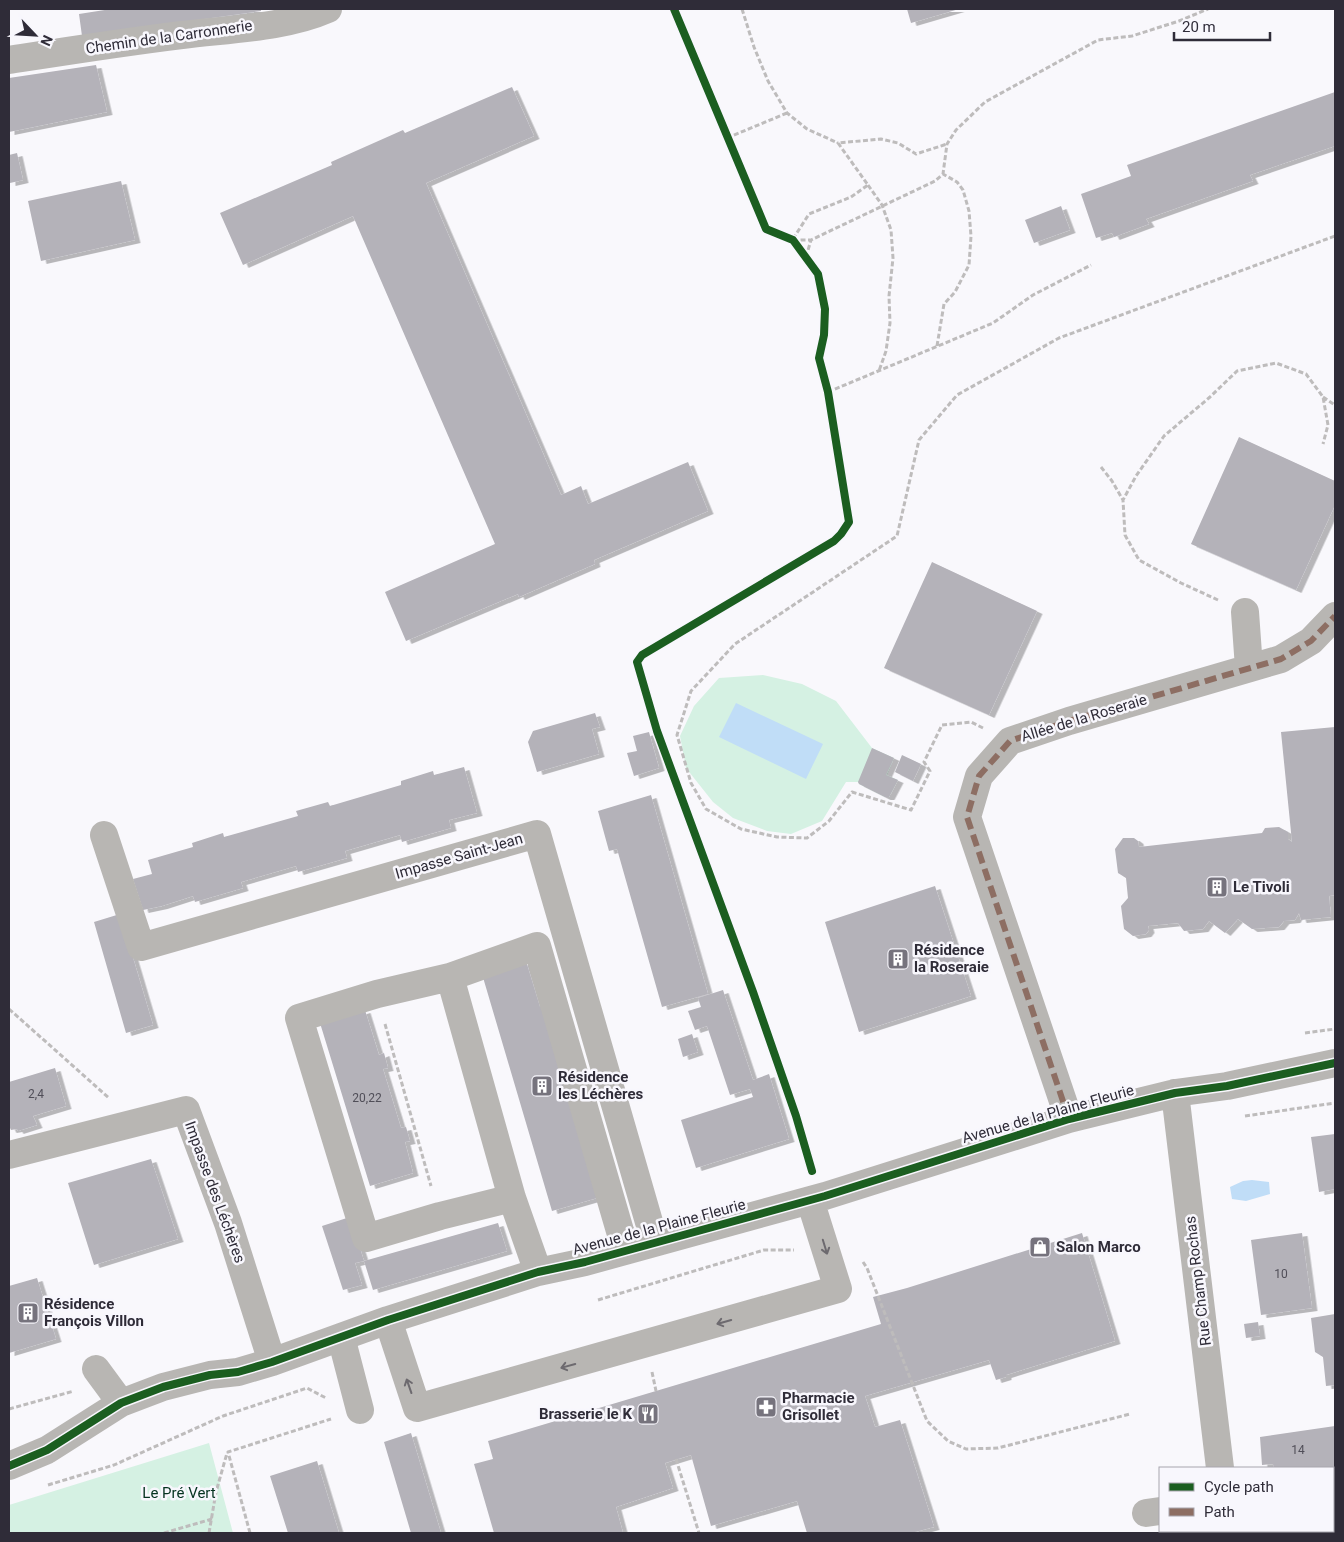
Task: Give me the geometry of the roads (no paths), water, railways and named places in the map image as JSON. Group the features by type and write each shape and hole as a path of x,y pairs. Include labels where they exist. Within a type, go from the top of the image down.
{"street":[{"name":"Chemin de la Carronnerie","path":"9,60 138,40 261,25 311,16 328,9"},
{"path":"1245,612 1249,668"},
{"name":"Allée de la Roseraie","path":"1069,1119 967,817 979,776 1010,741 1069,721 1281,659 1311,641 1335,616"},
{"name":"Impasse Saint-Jean","path":"104,835 141,947 537,834 643,1203 656,1242"},
{"path":"512,1198 440,1216 366,1238 299,1018 377,994 450,977 537,946 620,1231 628,1250"},
{"path":"450,977 512,1198 538,1272"},
{"name":"Avenue de la Plaine Fleurie","path":"9,1466 47,1450 83,1428 108,1385 163,1387 210,1375 238,1372 272,1362 388,1320 538,1272 585,1262 810,1200 1069,1119 1175,1093 1227,1086 1335,1063"},
{"name":"Rue Champ Rochas","path":"1175,1093 1220,1467"},
{"name":"Impasse des Léchères","path":"9,1156 186,1110 228,1223 272,1362"},
{"path":"388,1320 416,1408 646,1344 838,1289 810,1200"},
{"path":"341,1337 360,1410"}],"water":[{"path":"736,703 823,744 806,779 719,737"},
{"path":"1243,1181 1269,1182 1270,1194 1246,1201 1232,1199 1230,1187"}],"place":[{"name":"Le Tivoli","path":"1217,887"},
{"name":"Résidence la Roseraie","path":"898,959"},
{"name":"Résidence les Léchères","path":"542,1086"},
{"name":"Salon Marco","path":"1040,1247"},
{"name":"Résidence François Villon","path":"28,1313"},
{"name":"Pharmacie Grisollet","path":"766,1407"},
{"name":"Brasserie le K","path":"648,1414"}],"park label":[{"name":"Le Pré Vert","path":"179,1493"}]}
